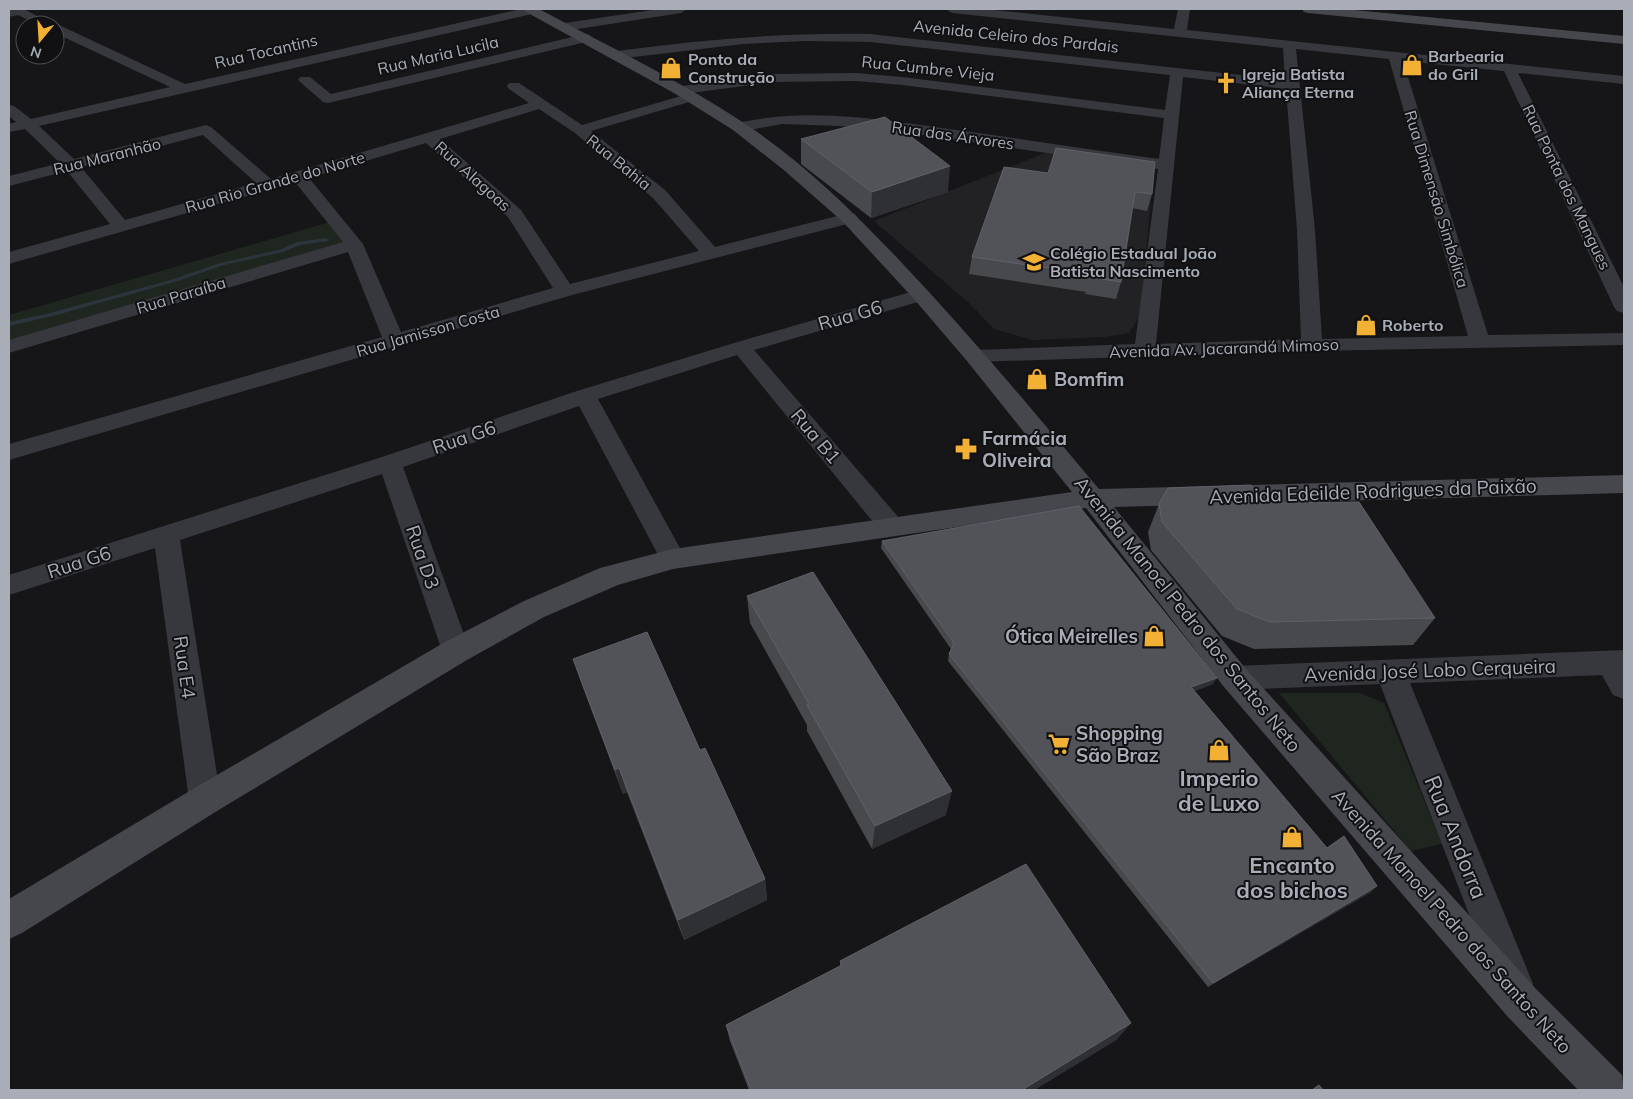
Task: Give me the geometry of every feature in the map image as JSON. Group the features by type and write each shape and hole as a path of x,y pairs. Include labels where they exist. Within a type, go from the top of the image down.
{"street":[{"name":"Avenida Manoel Pedro dos Santos Neto","path":"531,9 617,55 739,127 789,165 849,218 975,356 1092,498 1235,678 1522,1003 1608,1090"},
{"name":"Rua Tocantins","path":"9,128 531,9"},
{"path":"575,33 681,9"},
{"path":"952,9 1624,80"},
{"path":"1180,32 1184,9"},
{"path":"1308,9 1363,11 1624,40"},
{"path":"1476,25 1497,13"},
{"path":"1525,18 1557,33"},
{"path":"65,33 182,88"},
{"name":"Rua Maria Lucila","path":"305,80 328,99 575,33"},
{"name":"Avenida Celeiro dos Pardais","path":"617,55 731,40 836,36 923,43 1292,85"},
{"path":"1289,44 1306,230 1312,345"},
{"name":"Rua Dimensão Simbólica","path":"1394,56 1480,342"},
{"name":"Rua Ponta dos Mangues","path":"1509,68 1624,307"},
{"path":"1145,350 1177,72"},
{"name":"Rua Cumbre Vieja","path":"580,130 685,94 774,78 856,77 902,81 1172,115"},
{"name":"Rua Bahia","path":"514,86 580,130 659,194 710,252"},
{"name":"Rua Rio Grande do Norte","path":"9,258 268,185 540,104"},
{"path":"9,109 29,123 72,165 121,226"},
{"name":"Rua das Árvores","path":"739,127 782,120 840,121 895,126 1167,165"},
{"name":"Rua Maranhão","path":"9,181 206,130 268,185"},
{"name":"Rua Alagoas","path":"429,137 515,214 566,291"},
{"path":"299,176 354,244 394,341"},
{"name":"Rua Jamisson Costa","path":"9,452 566,291 710,252 849,218"},
{"name":"Rua Paraíba","path":"9,346 354,244"},
{"name":"Rua G6","path":"9,585 390,463 586,396 741,347 921,295"},
{"name":"Avenida Av. Jacarandá Mimoso","path":"975,356 1312,345 1624,339"},
{"name":"Rua B1","path":"741,347 891,526"},
{"path":"586,396 674,559"},
{"name":"Rua D3","path":"390,463 456,651"},
{"name":"Avenida Edeilde Rodrigues da Paixão","path":"9,920 205,800 456,651 534,609 610,576 674,559 1092,498 1624,484"},
{"name":"Rua E4","path":"166,534 205,800"},
{"name":"Avenida José Lobo Cerqueira","path":"1235,678 1390,671 1620,670"},
{"name":"Rua Andorra","path":"1390,671 1522,1003"}],"shaded area":[{"name":"Colégio Estadual João Batista Nascimento","path":"1050,151 1154,168 1140,316 1129,333 1104,337 1033,340 994,329 970,304 874,221"},
{"path":"330,222 344,242 9,341 9,315"},
{"path":"1279,693 1360,693 1384,703 1442,844 1411,851"}],"building":[{"path":"885,117 950,166 872,192 801,139"},
{"path":"1056,148 1155,162 1152,194 1135,192 1121,282 1090,277 1090,274 972,257 1004,167 1048,173"},
{"path":"1251,485 1263,503 1359,502 1435,618 1270,622 1237,609 1162,522 1159,504 1168,488"},
{"name":"Shopping São Braz","path":"1079,506 1217,678 1191,687 1327,848 1344,836 1377,886 1213,983 949,654 954,643 882,541"},
{"path":"813,572 952,791 875,826 807,705 809,704 747,596"},
{"path":"647,632 700,750 705,748 765,879 678,920 619,768 615,770 573,659"},
{"path":"1026,864 1131,1023 1022,1090 751,1090 726,1025 842,965 840,961"},
{"path":"1319,1085 1323,1090 1312,1090"}],"waterway":[{"path":"9,324 51,315 176,280 222,264 281,251 299,243 326,240"}],"place":[{"name":"Barbearia do Gril","path":"1412,65"},
{"name":"Ponto da Construção","path":"671,68"},
{"name":"Igreja Batista Aliança Eterna","path":"1226,83"},
{"name":"Colégio Estadual João Batista Nascimento","path":"1034,262"},
{"name":"Roberto","path":"1366,325"},
{"name":"Bomfim","path":"1037,379"},
{"name":"Farmácia Oliveira","path":"966,449"},
{"name":"Ótica Meirelles","path":"1154,636"},
{"name":"Shopping São Braz","path":"1059,744"},
{"name":"Imperio de Luxo","path":"1219,750"},
{"name":"Encanto dos bichos","path":"1292,837"}]}
